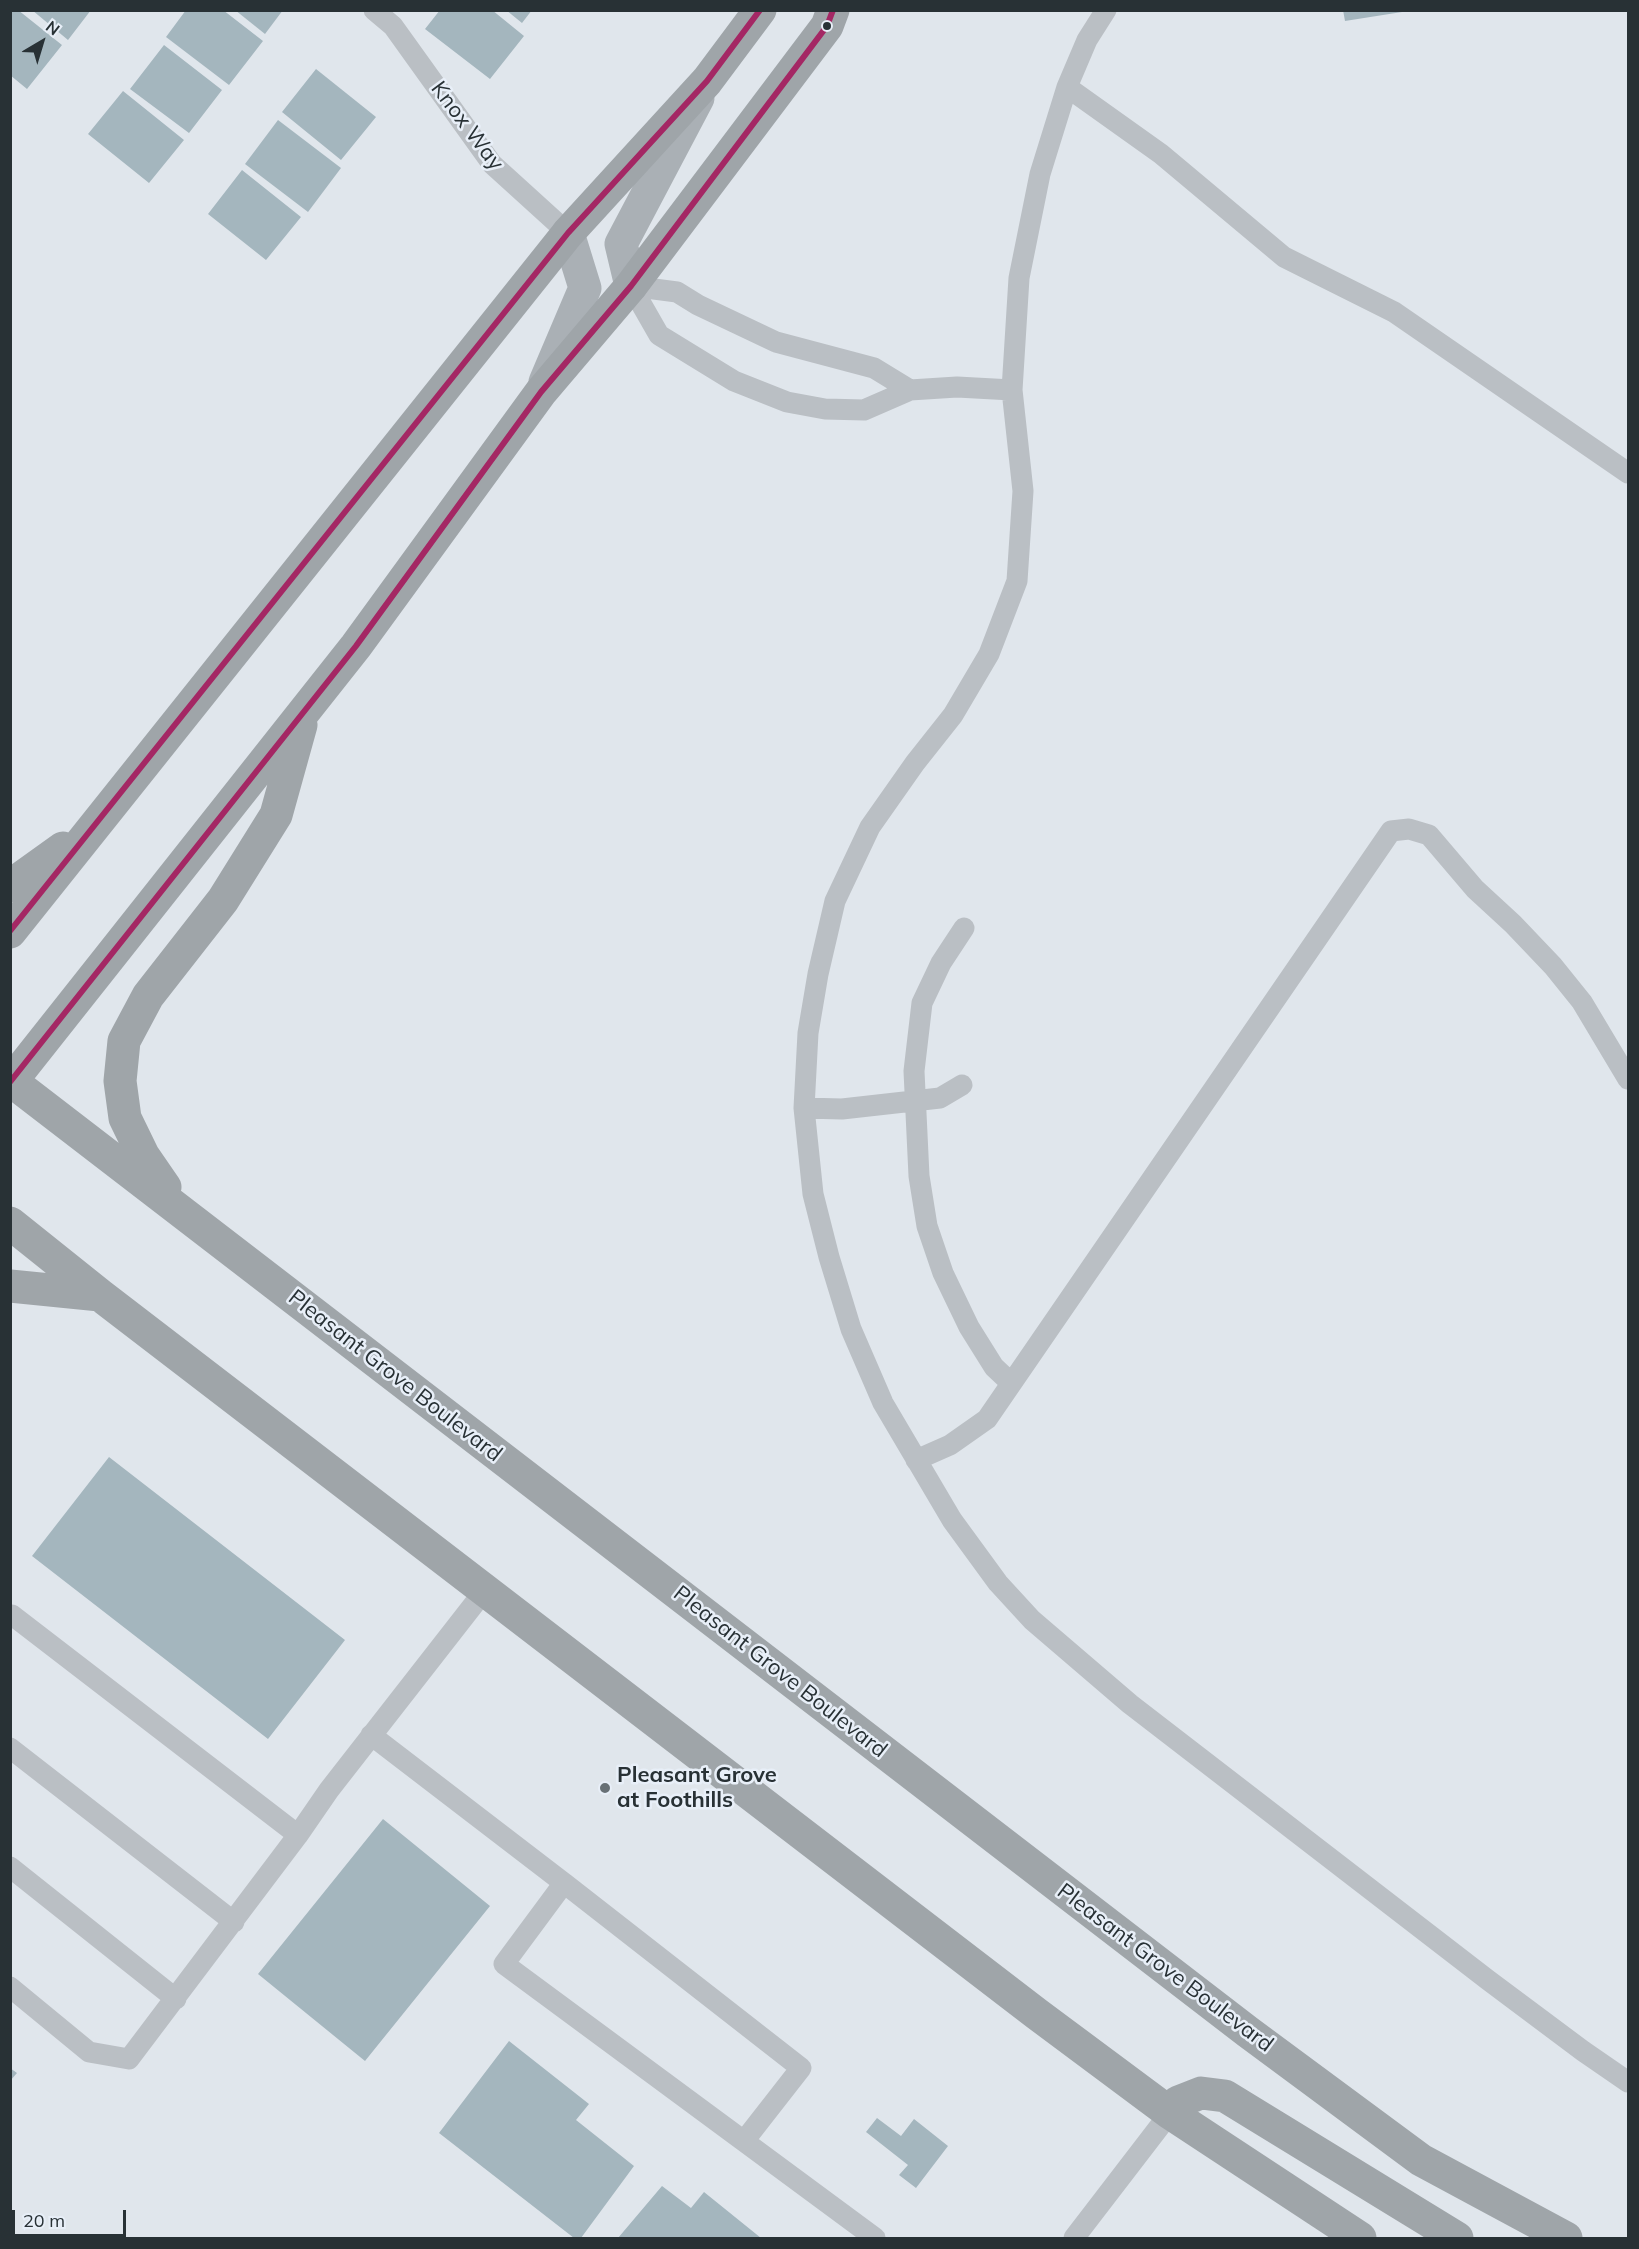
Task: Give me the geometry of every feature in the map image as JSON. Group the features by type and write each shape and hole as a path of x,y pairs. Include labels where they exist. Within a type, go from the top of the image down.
{"main road":[{"path":"10,932 568,233 707,81 760,10"},
{"path":"11,1081 356,646 541,392 632,286 827,26 833,10"},
{"path":"632,286 621,244 707,81"},
{"path":"541,392 585,288 568,233"},
{"path":"183,1213 143,1155 125,1118 120,1081 124,1041 148,996 223,900 276,815 304,712"},
{"path":"10,886 94,826"},
{"name":"Pleasant Grove Boulevard","path":"11,1081 1248,2032 1421,2160 1566,2238"},
{"path":"10,1223 485,1590 1170,2113 1360,2238"},
{"path":"10,1286 100,1294"},
{"path":"1170,2113 1178,2102 1201,2093 1226,2096 1457,2238"}],"lane":[{"name":"Knox Way","path":"374,10 393,26 492,164 568,233"},
{"path":"1106,10 1087,40 1066,87 1040,174 1019,278 1012,390 1023,491 1017,581 989,654 953,715 870,826 835,901 818,974 808,1033 804,1108 813,1194 848,1319 883,1403 952,1520 998,1583 1032,1620 1130,1704 1470,1966 1583,2051 1629,2082"},
{"path":"1066,87 1161,154 1284,257 1394,312 1629,473"},
{"path":"632,286 659,335 734,381 788,402 825,409 864,410 910,390 957,387 1012,390"},
{"path":"632,286 677,292 698,305 776,342 874,368 910,390"},
{"path":"915,1460 951,1444 987,1419 1391,831 1409,829 1430,836 1475,889 1553,966 1582,1002 1629,1078"},
{"path":"964,927 942,963 922,1003 914,1071 919,1176 927,1226 943,1272 969,1327 994,1367 1011,1383"},
{"path":"804,1108 842,1109 940,1098 962,1084"},
{"path":"10,1987 90,2052 129,2059 234,1922 329,1790 485,1590"},
{"path":"10,1617 12,1616 298,1835"},
{"path":"371,1735 801,2068 744,2141"},
{"path":"10,1748 234,1922"},
{"path":"10,1868 176,1999"},
{"path":"564,1883 504,1964 875,2238"},
{"path":"1074,2238 1170,2113"}],"building":[{"path":"10,10 18,10 62,45 27,89 10,75"},
{"path":"32,10 91,10 68,40"},
{"path":"186,10 223,10 263,41 229,85 166,37"},
{"path":"235,10 283,10 265,34"},
{"path":"440,10 492,10 524,36 490,79 425,29"},
{"path":"506,10 532,10 522,23"},
{"path":"1343,10 1402,10 1402,12 1345,21"},
{"path":"164,45 222,90 189,133 130,89"},
{"path":"316,69 376,117 341,160 282,112"},
{"path":"123,91 184,140 149,183 88,134"},
{"path":"278,120 341,168 308,212 245,164"},
{"path":"242,170 301,217 266,260 208,214"},
{"path":"109,1457 345,1640 268,1739 32,1556"},
{"path":"383,1819 490,1906 365,2061 258,1974"},
{"path":"509,2041 589,2104 576,2120 634,2166 581,2238 574,2238 439,2133"},
{"path":"10,2068 17,2073 10,2081"},
{"path":"877,2118 901,2136 914,2119 948,2146 916,2188 899,2175 908,2165 866,2132"},
{"path":"662,2186 691,2208 704,2192 761,2238 618,2238"}],"transit line":[{"path":"10,931 568,233 707,81 760,10"},
{"path":"10,1082 356,646 541,392 631,286 827,26 833,10"}],"place":[{"name":"Pleasant Grove at Foothills","path":"605,1788"}]}
